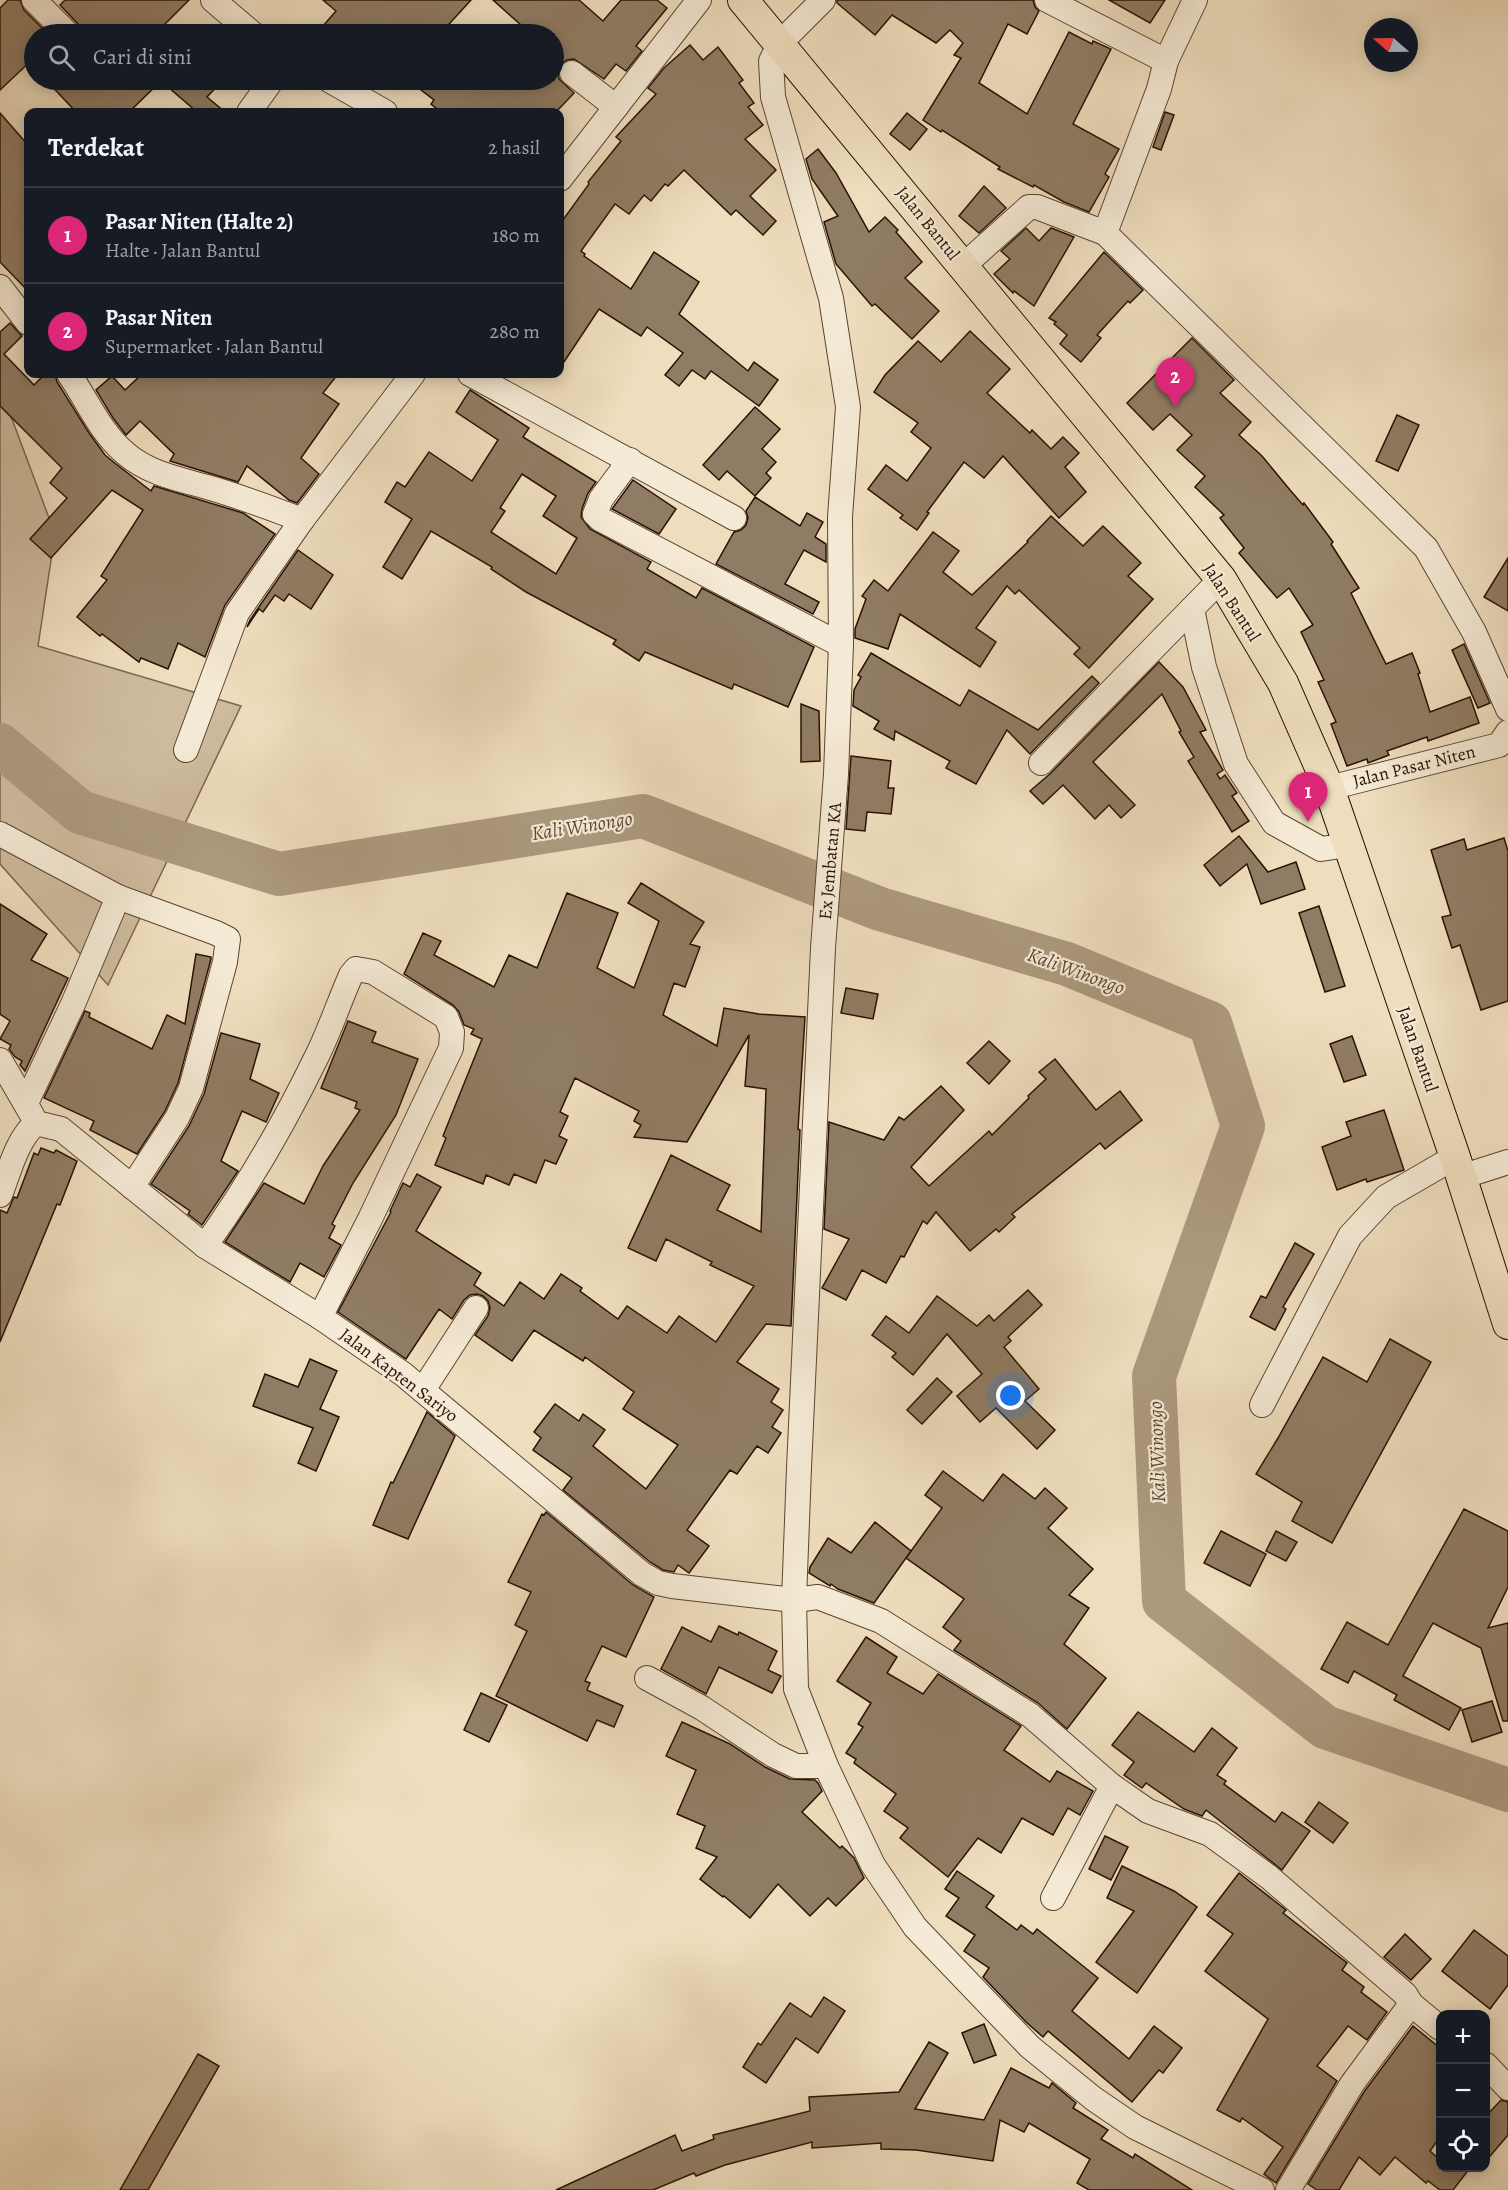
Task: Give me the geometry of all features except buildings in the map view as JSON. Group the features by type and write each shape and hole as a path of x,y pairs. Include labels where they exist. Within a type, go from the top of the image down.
{"main road":[{"name":"Jalan Bantul","path":"743,0 1221,579 1283,683 1329,788 1458,1167 1508,1324"}],"street":[{"path":"34,0 58,24"},
{"path":"213,0 241,24"},
{"path":"564,174 699,0"},
{"path":"780,43 823,0"},
{"path":"1047,0 1166,62"},
{"path":"1105,233 1159,89 1166,62 1195,0"},
{"name":"Ex Jembatan KA","path":"780,43 771,61 773,97 831,298 848,407 840,517 841,645 836,774 823,948 794,1600 796,1689 826,1766 873,1865 915,1928 1030,2047 1094,2099 1135,2127 1262,2190"},
{"path":"572,73 616,107"},
{"path":"252,108 265,90"},
{"path":"345,90 376,108"},
{"path":"963,266 1029,207 1037,207 1105,233 1426,548 1474,632 1508,710"},
{"path":"0,287 24,317"},
{"path":"71,378 105,432 124,453 143,466 302,520"},
{"path":"186,750 237,613 302,520 410,378"},
{"path":"477,378 734,518"},
{"path":"630,460 601,498 595,514 600,519 841,645"},
{"path":"1041,763 1221,579"},
{"path":"1192,609 1204,667 1236,764 1274,823 1321,849 1348,845"},
{"name":"Jalan Pasar Niten","path":"1329,788 1505,744"},
{"path":"0,834 118,897 226,937 229,942 191,1088 177,1118 132,1187"},
{"path":"0,1195 73,1004 118,897"},
{"path":"205,1246 230,1211 264,1155 318,1055 351,975 356,969 373,972 446,1017 452,1032 451,1048 370,1219 320,1317"},
{"path":"0,1060 28,1122"},
{"name":"Jalan Kapten Sariyo","path":"28,1122 51,1125 61,1129 205,1246 320,1317 403,1374 642,1574 657,1583 672,1586 794,1600 818,1597 881,1621 1030,1715 1112,1786 1148,1811 1210,1834 1269,1876 1405,1994 1411,2004 1436,2025"},
{"path":"1262,1405 1350,1236 1386,1197 1458,1167 1508,1162"},
{"path":"1484,1247 1508,1264"},
{"path":"423,1390 476,1308"},
{"path":"647,1678 702,1708 773,1755 796,1766 826,1766"},
{"path":"1053,1898 1112,1786"},
{"path":"1288,2190 1352,2084 1411,2004"}],"shaded area":[{"path":"0,387 55,534 38,646 241,706 108,985 0,864"}],"waterway":[{"name":"Kali Winongo","path":"0,745 80,812 279,874 643,816 880,909 1067,964 1210,1023 1243,1126 1154,1376 1164,1601 1325,1727 1508,1790"}],"place":[{"name":"Pasar Niten","path":"1175,407"},
{"name":"Pasar Niten (Halte 2)","path":"1308,822"}]}
